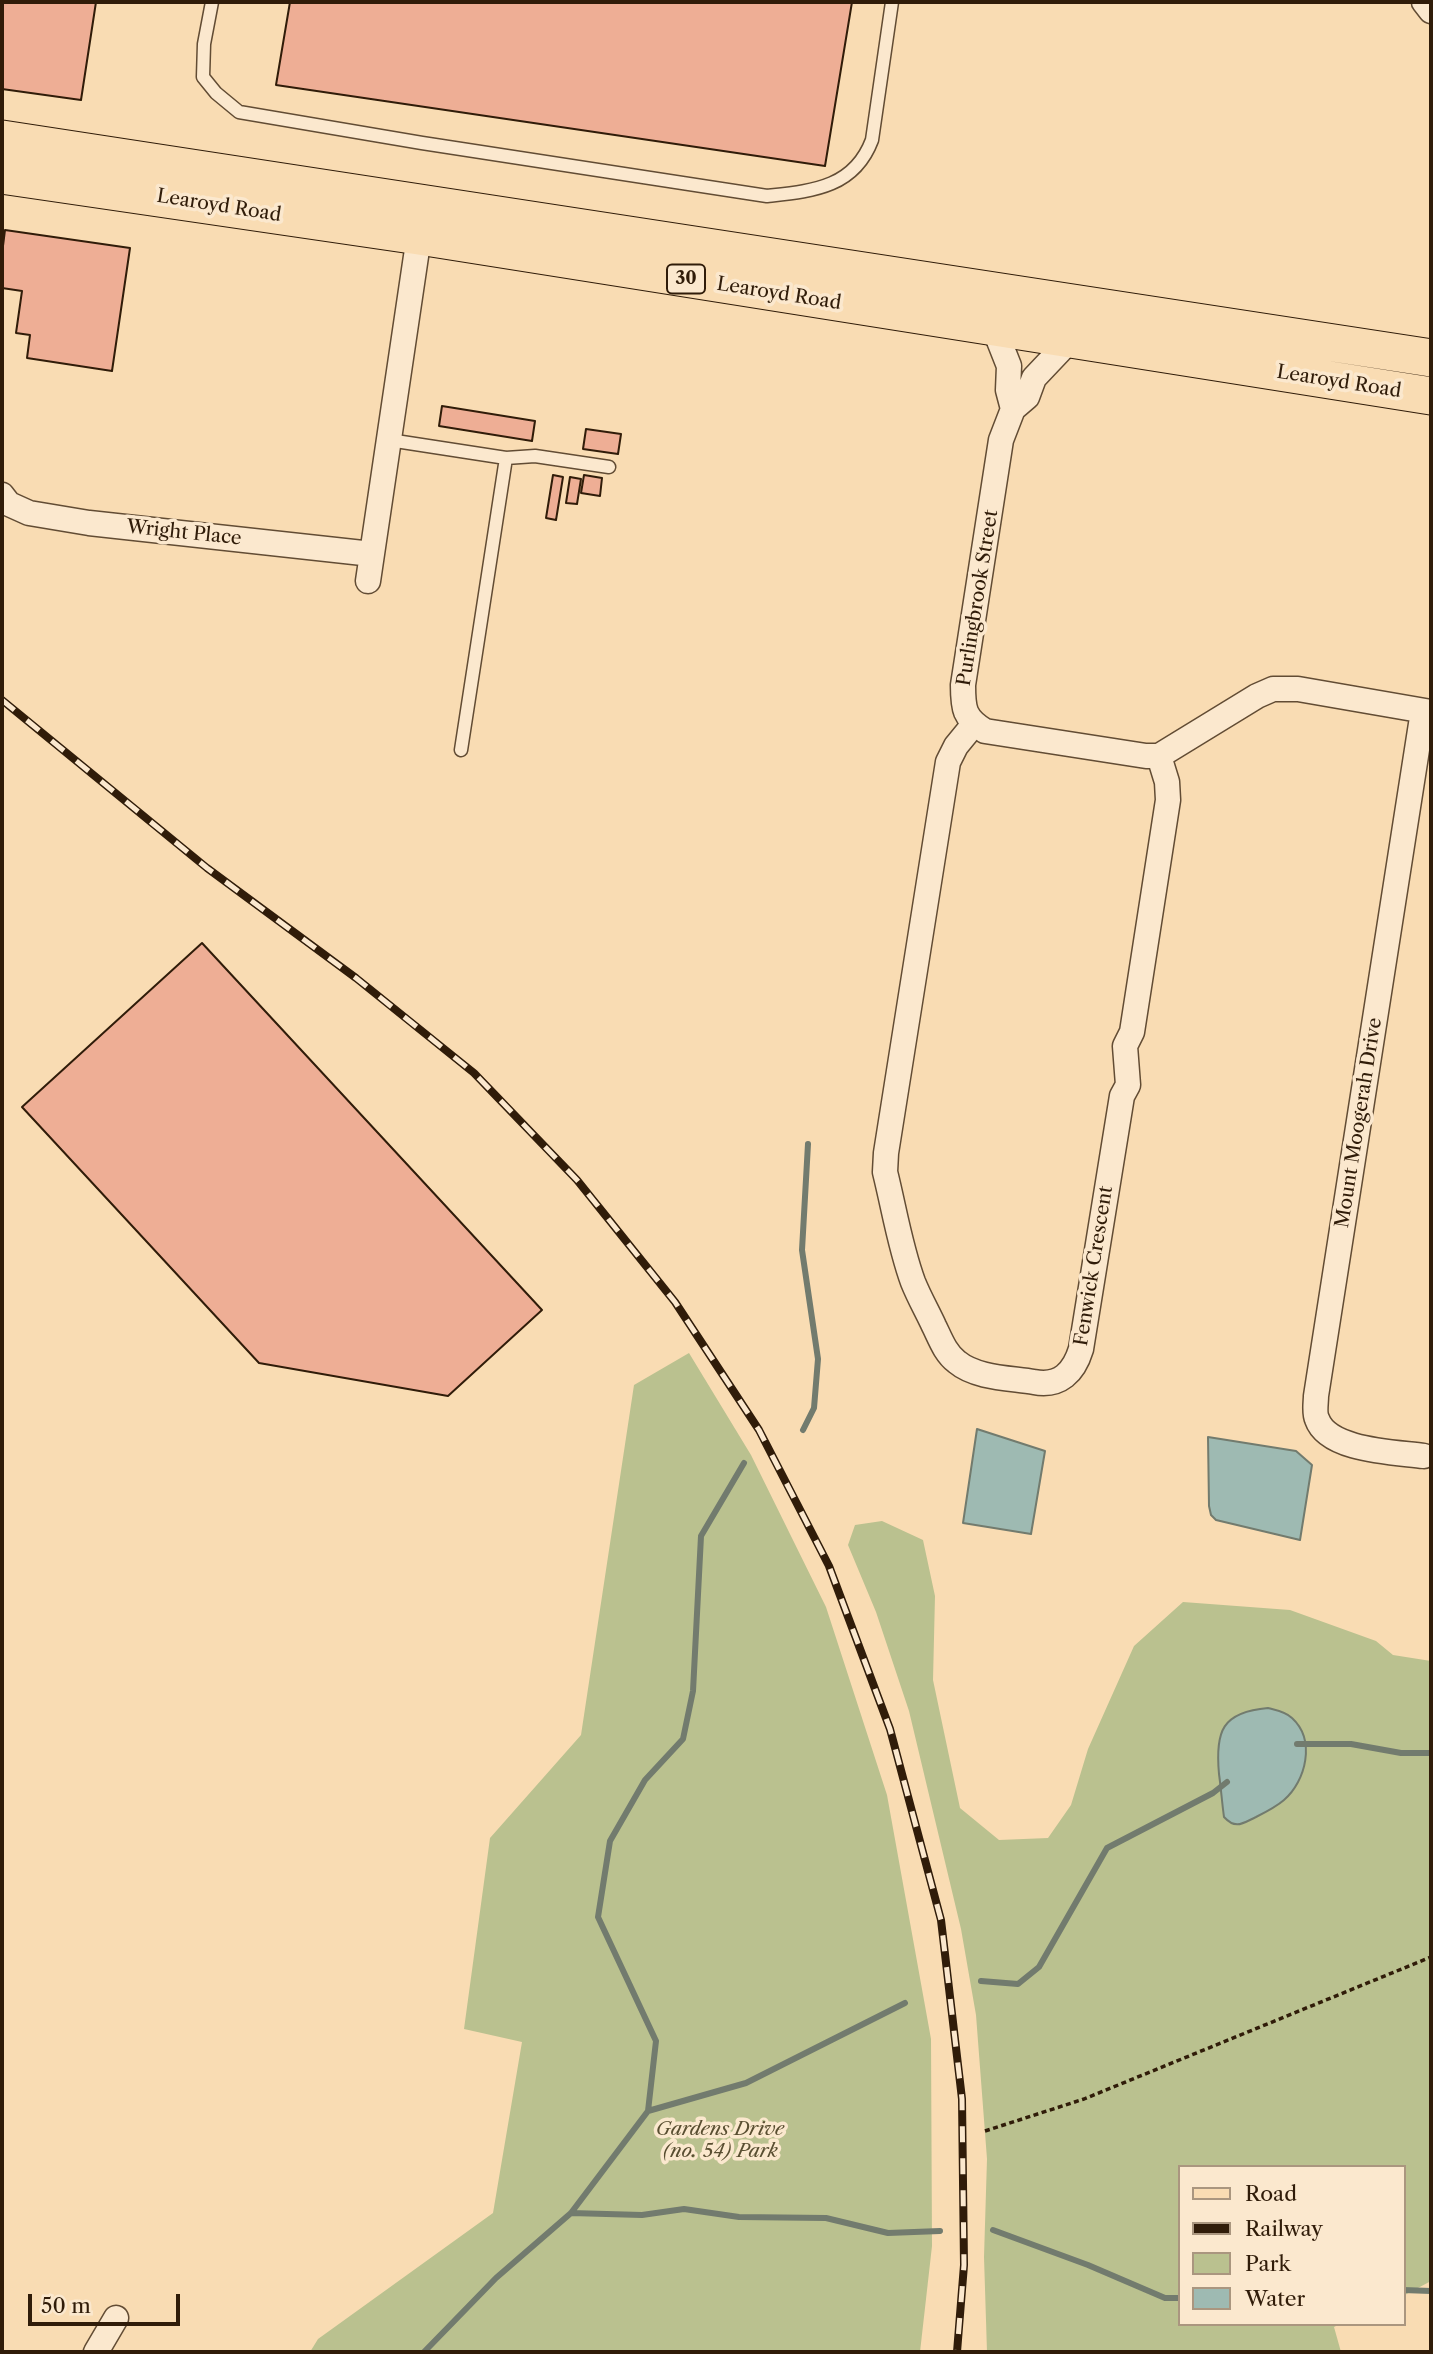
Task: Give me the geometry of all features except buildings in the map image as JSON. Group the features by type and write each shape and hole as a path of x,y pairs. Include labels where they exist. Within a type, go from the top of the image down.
{"main road":[{"name":"Learoyd Road","path":"2,139 1431,358"},
{"name":"Learoyd Road","path":"2,175 419,236 1431,396"}],"street":[{"path":"1423,2 1431,11"},
{"path":"368,581 419,236"},
{"name":"Purlingbrook Street","path":"994,328 1009,366 1007,390 1013,410"},
{"name":"Purlingbrook Street","path":"974,724 963,704 963,685 1001,440 1013,410 1027,397 1040,370 1070,340"},
{"name":"Wright Place","path":"2,495 9,504 29,513 89,523 372,554"},
{"path":"974,724 985,731 1159,756 1273,689 1298,689 1427,711"},
{"name":"Mount Moogerah Drive","path":"1424,1456 1346,1444 1328,1435 1317,1419 1316,1396 1427,711"},
{"name":"Fenwick Crescent","path":"974,724 948,762 885,1172 916,1290 948,1353 956,1362 979,1373 1039,1383 1052,1382 1063,1379 1071,1372 1081,1349 1122,1096 1128,1084 1125,1046 1132,1032 1168,800 1167,782 1159,756"},
{"path":"96,2352 116,2318"}],"lane":[{"path":"212,2 204,44 203,78 239,112 767,196 813,191 840,180 865,158 872,140 892,2"},
{"path":"389,440 506,458 535,456 609,467"},
{"path":"461,750 506,458"}],"path":[{"path":"985,2132 1084,2099 1431,1957"}],"green space":[{"name":"Gardens Drive (no. 54) Park","path":"689,1353 751,1455 826,1607 887,1795 931,2039 932,2246 920,2352 310,2352 318,2339 493,2213 522,2042 464,2029 490,1838 581,1735 634,1385"},
{"path":"882,1521 923,1540 935,1596 933,1680 960,1808 999,1840 1048,1838 1071,1805 1088,1749 1134,1646 1183,1602 1290,1610 1376,1641 1393,1655 1431,1661 1431,2281 1405,2295 1405,2165 1178,2165 1178,2326 1336,2326 1334,2327 1341,2352 987,2352 984,2257 987,2159 976,2015 961,1929 909,1711 876,1612 848,1545 855,1525"}],"water":[{"path":"977,1429 1045,1451 1031,1534 963,1523"},
{"path":"1208,1437 1296,1451 1312,1465 1300,1540 1216,1520 1211,1515"},
{"path":"1268,1708 1287,1714 1299,1727 1306,1749 1303,1772 1292,1792 1281,1803 1243,1823 1232,1823 1224,1817 1223,1812 1218,1759 1221,1735 1231,1719 1253,1710"}],"waterway":[{"path":"803,1430 814,1408 818,1359 802,1250 808,1144"},
{"path":"648,2111 656,2041 598,1917 610,1841 645,1780 683,1739 693,1691 701,1536 744,1463"},
{"path":"1297,1744 1351,1744 1401,1753 1431,1753"},
{"path":"981,1981 1018,1984 1039,1967 1107,1848 1213,1793 1227,1782"},
{"path":"424,2352 496,2278 571,2213 648,2111 746,2083 905,2003"},
{"path":"571,2213 642,2215 684,2209 739,2217 826,2218 888,2233 940,2231"},
{"path":"993,2230 1088,2265 1165,2298 1178,2298"},
{"path":"1405,2290 1431,2291"}],"railway":[{"path":"2,700 207,868 356,978 474,1073 577,1180 675,1302 759,1430 829,1566 890,1729 941,1920 962,2099 964,2265 957,2352"}]}
